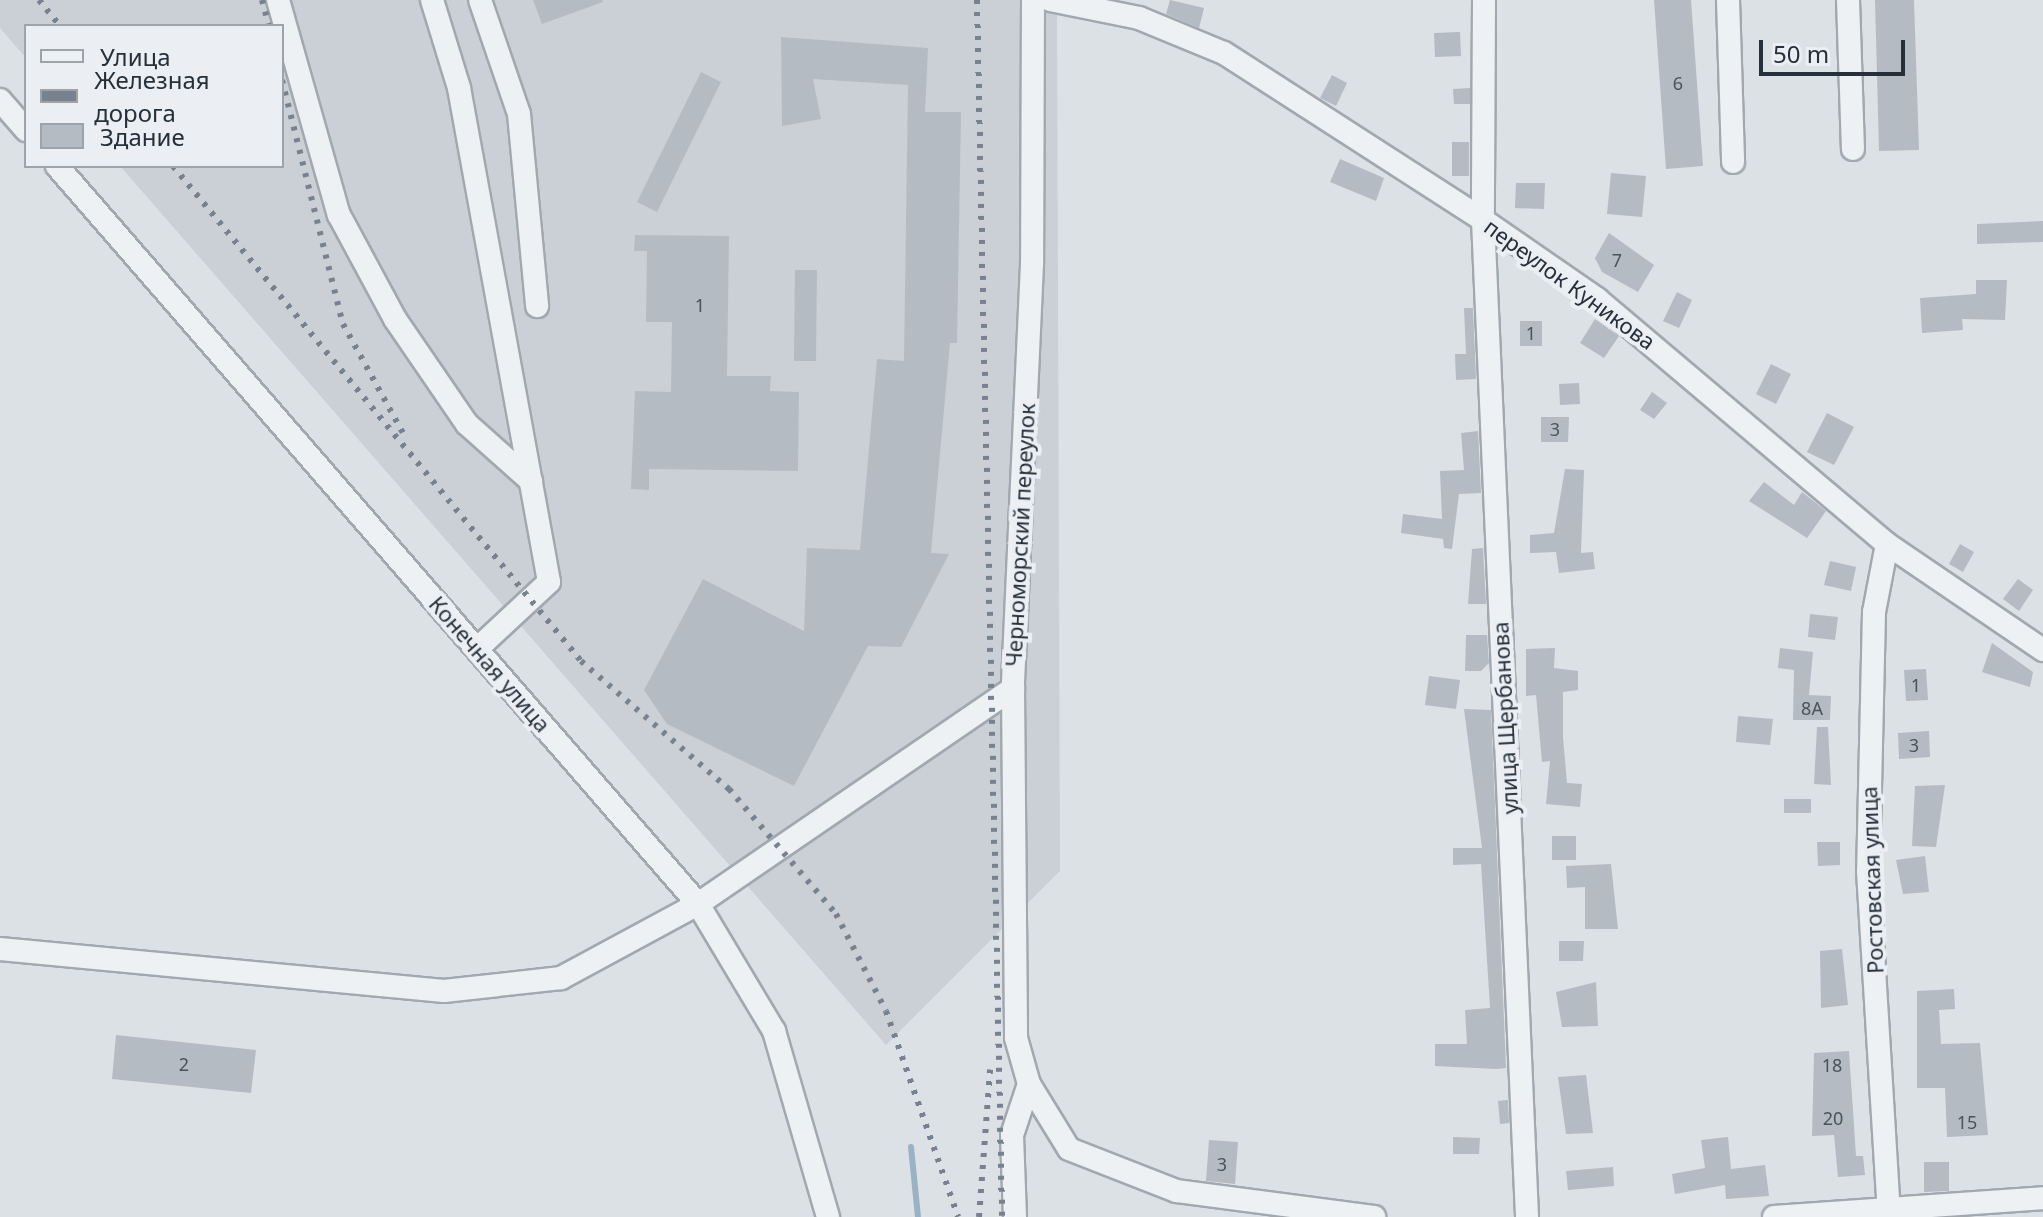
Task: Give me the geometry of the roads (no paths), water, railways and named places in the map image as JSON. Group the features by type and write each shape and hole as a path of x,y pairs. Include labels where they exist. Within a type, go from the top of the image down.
{"street":[{"path":"278,0 339,215 395,319 467,424 531,481"},
{"path":"432,0 459,88 549,582 477,649"},
{"path":"480,0 519,114 537,306"},
{"name":"Черноморский переулок","path":"0,949 444,991 561,978 698,904 1013,688 1032,264 1033,0"},
{"name":"переулок Куникова","path":"1050,0 1139,18 1224,53 1483,220 1597,299 1887,544 2043,650"},
{"name":"улица Щербанова","path":"1484,0 1483,220 1527,1217"},
{"path":"1733,162 1734,0"},
{"path":"1848,0 1853,149"},
{"path":"0,100 24,128"},
{"name":"Конечная улица","path":"59,168 698,904 774,1031 828,1217"},
{"name":"Ростовская улица","path":"1887,544 1874,612 1868,871 1888,1213"},
{"path":"1013,688 1016,1038 1029,1084 1069,1149 1177,1191 1374,1217"},
{"path":"1015,1217 1012,1135 1029,1084"},
{"path":"1774,1217 1888,1213 2043,1198"}],"waterway":[{"path":"911,1147 918,1217"}],"railway":[{"path":"39,0 58,24"},
{"path":"262,0 268,24"},
{"path":"977,0 1002,1217"},
{"path":"284,88 343,324 403,433"},
{"path":"175,168 581,661 729,789 836,914 886,1011 958,1217"},
{"path":"979,1217 990,1069"}]}
